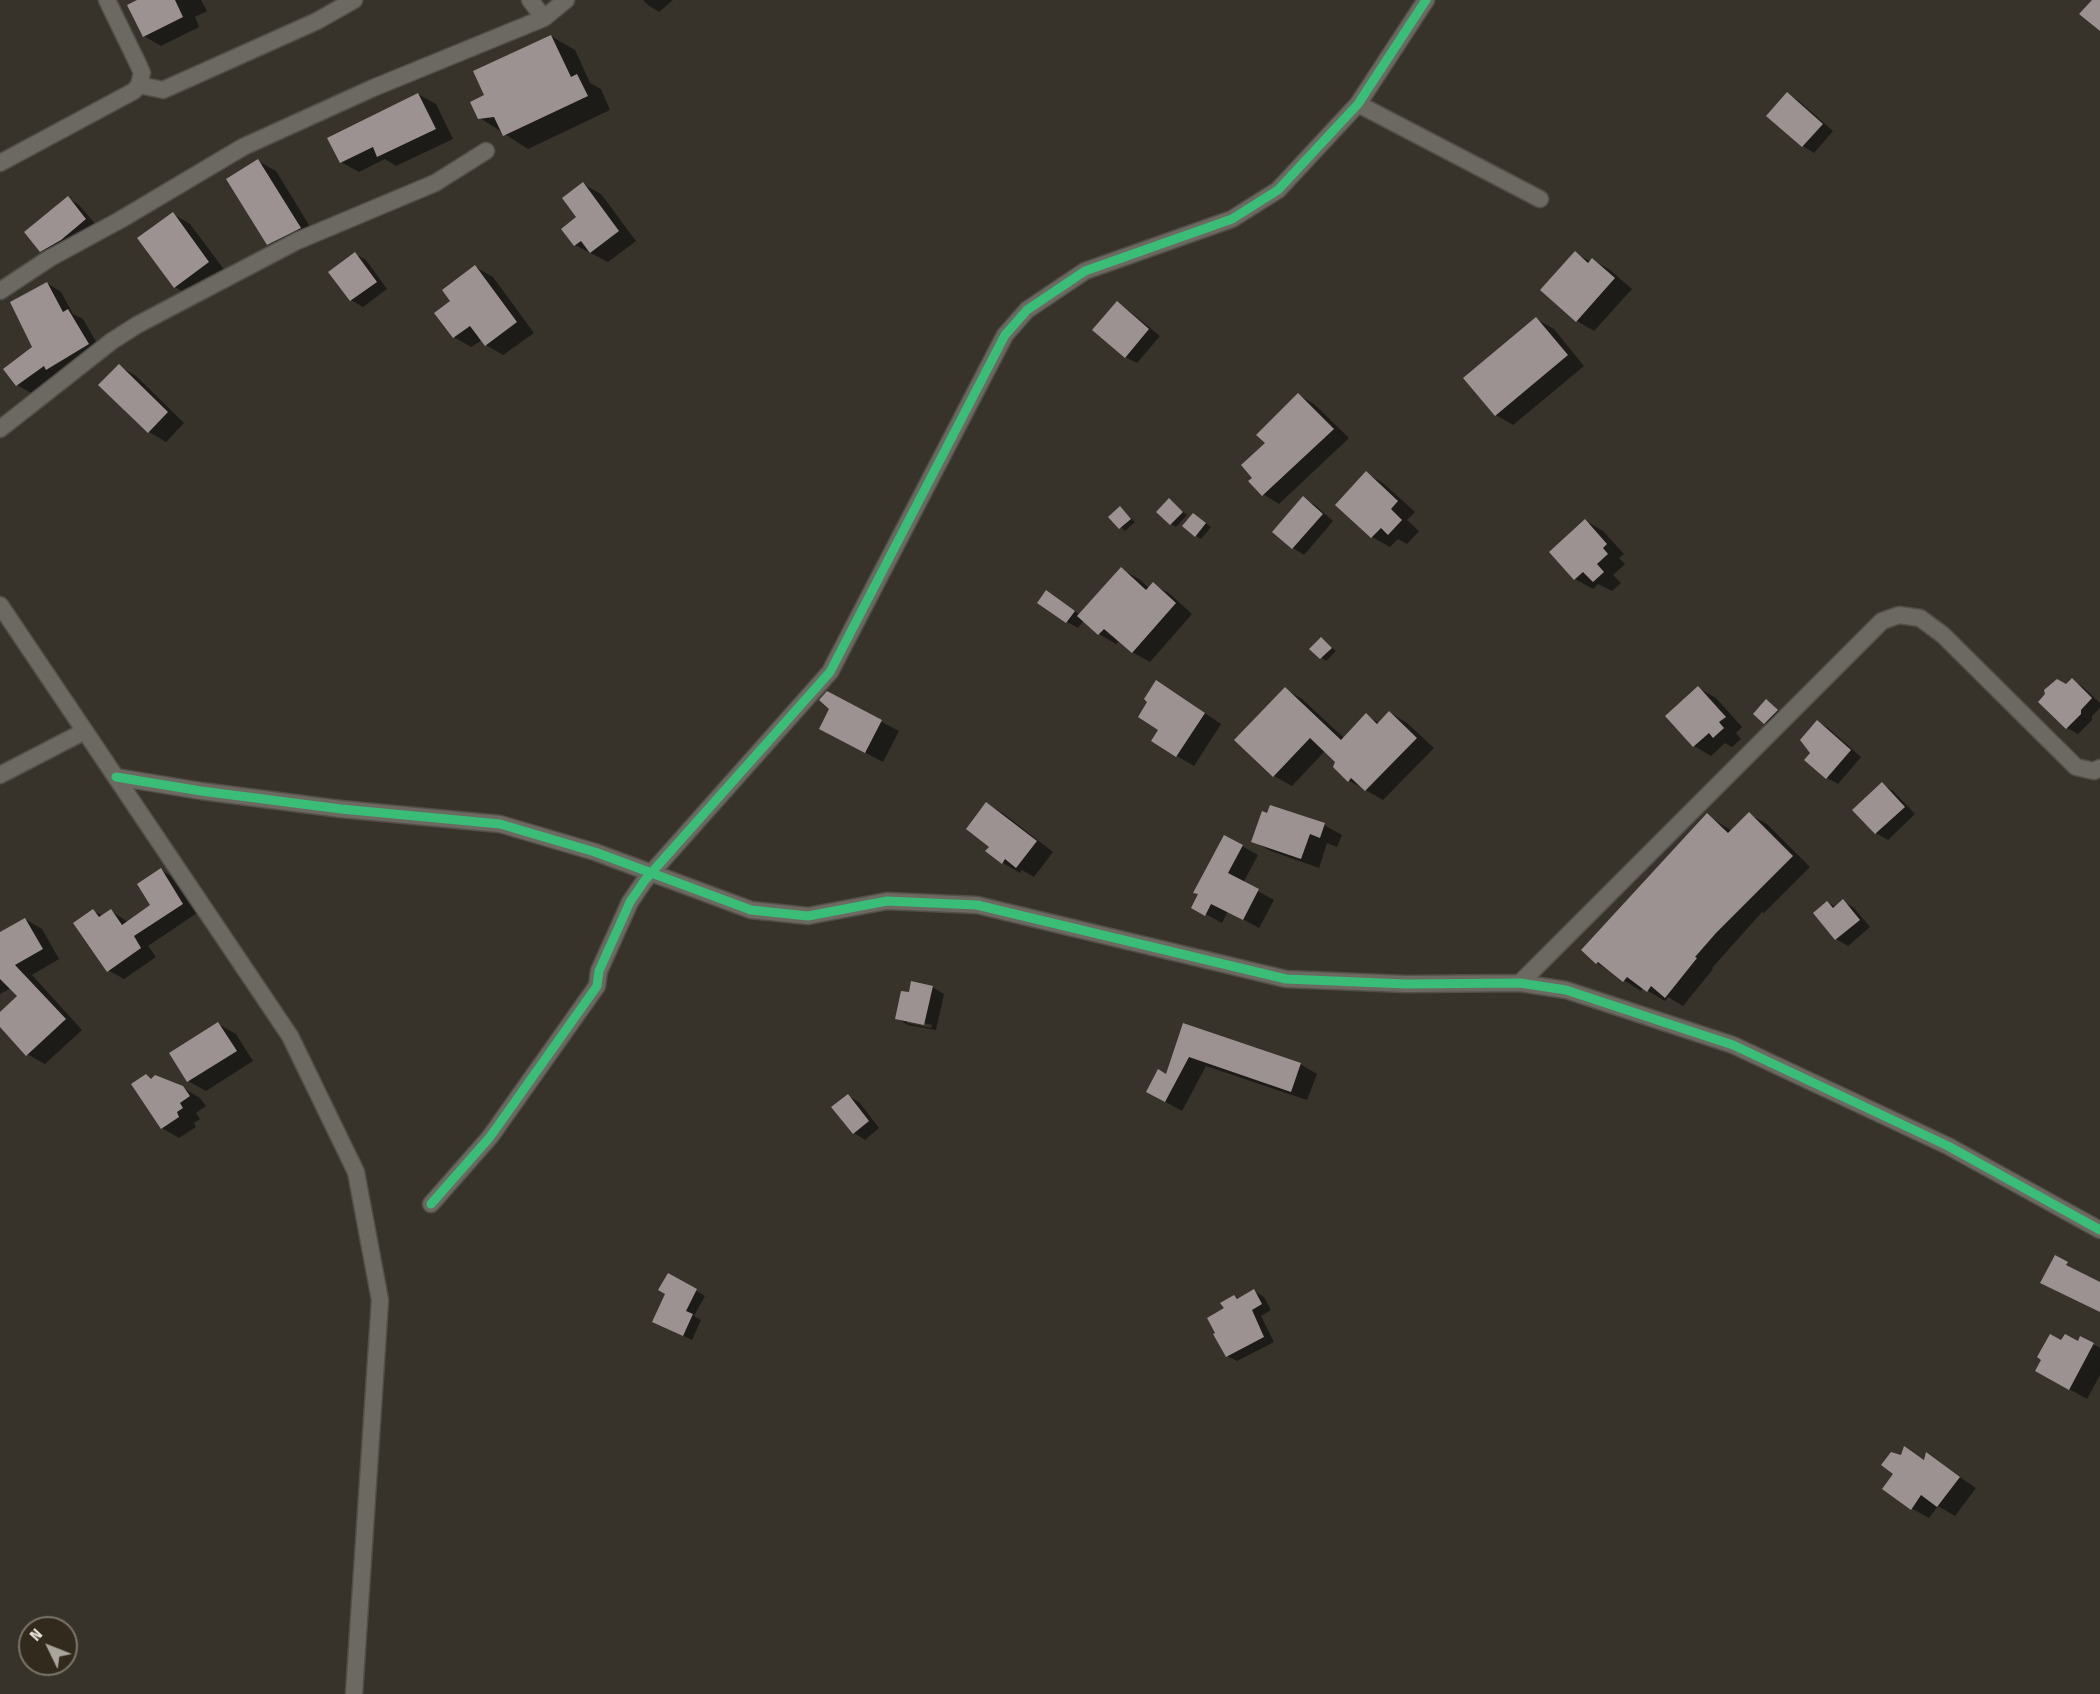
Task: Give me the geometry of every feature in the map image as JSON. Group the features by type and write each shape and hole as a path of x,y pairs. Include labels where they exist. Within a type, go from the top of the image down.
{"street":[{"path":"0,163 134,91 139,85 142,73 107,0"},
{"path":"139,85 163,90 317,21 354,0"},
{"path":"530,0 544,18"},
{"path":"0,291 50,258 120,220 243,147 373,88 544,18 566,0"},
{"path":"431,1204 490,1137 597,986 599,971 630,902 651,873 830,672 1005,335 1027,310 1085,271 1232,219 1278,190 1358,104 1426,0"},
{"path":"1358,104 1540,199"},
{"path":"0,429 112,341 137,325 297,241 435,183 486,151"},
{"path":"0,604 290,1036 356,1172 380,1300 354,1694"},
{"path":"1520,983 1882,621 1899,615 1920,618 1943,634 2076,767 2094,771 2100,768"},
{"path":"0,775 85,731"},
{"path":"116,777 201,791 341,809 501,824 595,852 751,910 808,916 887,902 977,905 1286,979 1406,984 1520,983 1566,990 1733,1045 1948,1146 2100,1230"}],"building":[{"path":"137,0 175,0 183,17 143,37 127,5"},
{"path":"2092,0 2100,0 2100,31 2079,14"},
{"path":"551,35 571,77 577,74 588,96 503,136 494,117 478,119 470,102 484,95 473,71"},
{"path":"1787,92 1823,124 1802,147 1766,116"},
{"path":"418,93 436,129 377,157 373,147 340,163 327,138"},
{"path":"258,159 301,228 267,245 226,179"},
{"path":"583,182 619,231 590,253 581,241 574,246 561,229 576,217 562,198"},
{"path":"68,196 86,219 61,240 40,252 24,232"},
{"path":"173,212 209,262 174,288 137,238"},
{"path":"1575,251 1588,263 1592,258 1615,278 1576,322 1540,290"},
{"path":"355,252 377,282 350,301 328,272"},
{"path":"475,265 517,322 485,346 470,326 453,338 434,313 450,301 442,290"},
{"path":"47,282 63,312 68,309 89,344 46,370 44,366 16,386 3,369 32,347 10,302"},
{"path":"1117,301 1149,329 1125,358 1092,330"},
{"path":"1536,317 1568,355 1495,416 1463,378"},
{"path":"119,364 168,412 148,433 98,385"},
{"path":"1298,393 1334,429 1262,496 1248,481 1252,478 1241,465 1265,443 1256,435"},
{"path":"1366,471 1398,501 1391,509 1402,520 1388,535 1381,528 1371,538 1335,505"},
{"path":"1303,496 1323,514 1292,549 1272,532"},
{"path":"1169,498 1183,512 1170,525 1156,512"},
{"path":"1120,506 1131,519 1119,529 1108,517"},
{"path":"1193,513 1206,523 1195,537 1182,526"},
{"path":"1585,519 1607,544 1603,548 1608,554 1597,564 1604,572 1593,582 1583,572 1574,580 1549,552"},
{"path":"1121,567 1146,590 1153,582 1176,603 1132,653 1104,629 1098,635 1077,616"},
{"path":"1046,590 1075,611 1066,623 1037,603"},
{"path":"1321,637 1332,648 1320,659 1309,649"},
{"path":"2072,678 2092,698 2081,710 2081,714 2066,729 2038,702 2045,694 2044,690 2057,679 2066,684"},
{"path":"1156,680 1205,713 1176,757 1151,741 1158,730 1138,717 1147,702 1144,699"},
{"path":"1698,686 1726,717 1719,722 1724,728 1713,738 1709,733 1693,747 1665,716"},
{"path":"1285,687 1341,740 1366,713 1377,724 1389,711 1417,738 1365,791 1351,778 1348,782 1333,767 1335,762 1310,738 1273,777 1234,740"},
{"path":"827,691 882,720 865,753 819,729 829,709 819,700"},
{"path":"1766,699 1778,710 1764,724 1753,714"},
{"path":"1817,720 1851,750 1826,779 1804,760 1810,753 1800,740"},
{"path":"1882,782 1905,807 1875,834 1852,810"},
{"path":"986,802 1037,841 1016,868 1005,859 1002,864 985,851 989,847 966,829"},
{"path":"1270,805 1325,823 1320,838 1310,834 1301,859 1251,842 1262,811 1267,813"},
{"path":"1749,812 1793,856 1716,933 1665,998 1651,986 1647,992 1627,977 1623,982 1598,962 1596,964 1581,950 1707,813 1728,833"},
{"path":"1224,835 1243,845 1228,873 1259,889 1243,920 1211,904 1205,916 1191,908 1198,894 1193,893"},
{"path":"161,868 183,904 134,936 141,948 107,972 73,923 93,909 99,917 111,909 122,925 150,905 137,884"},
{"path":"1843,899 1860,920 1835,940 1813,913 1827,901 1833,908"},
{"path":"25,918 43,949 15,965 66,1019 26,1056 0,1027 0,1012 17,996 0,979 0,932"},
{"path":"911,981 933,986 924,1025 895,1019 901,991 909,992"},
{"path":"218,1022 237,1051 187,1082 169,1053"},
{"path":"1183,1023 1301,1063 1291,1092 1189,1057 1165,1102 1146,1092 1158,1069 1166,1074"},
{"path":"146,1074 151,1079 155,1075 183,1086 190,1096 180,1103 183,1108 177,1112 179,1117 161,1129 131,1084"},
{"path":"848,1094 869,1121 853,1134 831,1107"},
{"path":"2055,1255 2068,1262 2066,1265 2100,1282 2100,1312 2040,1283"},
{"path":"668,1273 697,1289 686,1311 693,1314 683,1336 652,1322 665,1294 658,1290"},
{"path":"1254,1289 1262,1304 1252,1310 1264,1337 1226,1357 1207,1318 1224,1308 1220,1303 1234,1295 1237,1299"},
{"path":"2050,1334 2061,1340 2065,1334 2078,1341 2080,1336 2094,1343 2069,1390 2035,1371 2041,1360 2037,1357"},
{"path":"1904,1446 1924,1460 1926,1452 1960,1477 1937,1507 1921,1495 1911,1510 1882,1489 1893,1474 1881,1465 1891,1452 1901,1455"}],"cycle path":[{"path":"431,1204 490,1137 597,986 599,971 630,902 645,880 830,672 1005,335 1027,310 1085,271 1232,219 1278,190 1358,104 1426,0"},
{"path":"116,777 201,791 341,809 500,824 595,852 751,910 808,916 887,901 977,905 1286,979 1406,984 1520,983 1566,990 1733,1045 1948,1146 2100,1230"}]}
